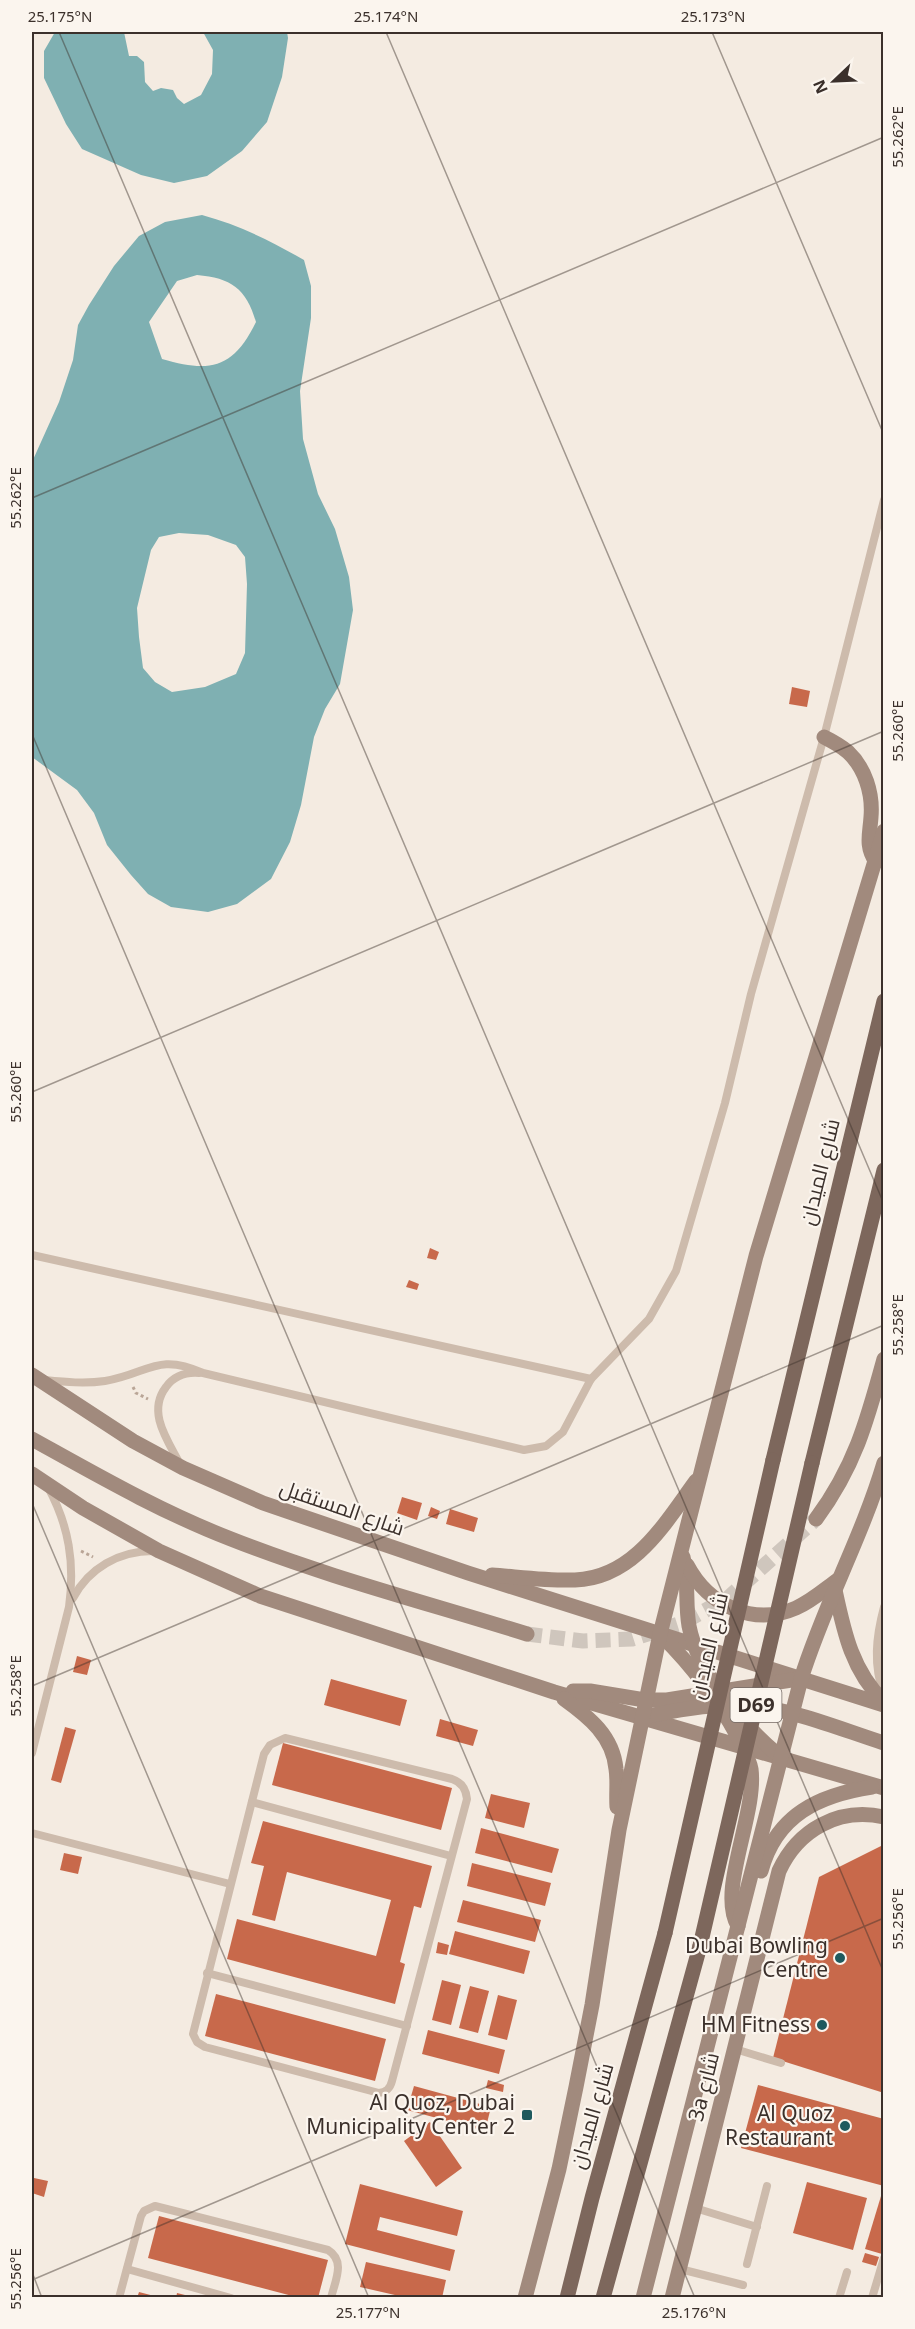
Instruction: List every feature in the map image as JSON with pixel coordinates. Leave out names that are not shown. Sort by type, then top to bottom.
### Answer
[{"type":"main road","points":[[824,736],[848,752],[868,784],[872,802],[868,846],[876,862]]},
{"type":"main road","points":[[525,2298],[559,2169],[576,2087],[592,2005],[619,1830],[660,1634],[756,1256],[884,831]]},
{"type":"main road","name":"شارع الميدان","points":[[567,2298],[665,1933],[773,1461],[884,1001]]},
{"type":"main road","name":"D69","points":[[603,2298],[700,1946],[812,1463],[884,1170]]},
{"type":"main road","points":[[816,1519],[840,1485],[858,1448],[884,1359]]},
{"type":"main road","name":"شارع المستقبل","points":[[35,1377],[133,1441],[183,1468],[304,1519],[884,1704]]},
{"type":"main road","points":[[32,1438],[143,1500],[230,1539],[303,1565],[527,1634]]},
{"type":"main road","points":[[643,2298],[801,1679],[810,1651],[873,1498],[884,1463]]},
{"type":"main road","points":[[468,1573],[577,1580],[601,1575],[624,1565],[651,1542],[702,1473]]},
{"type":"main road","points":[[32,1474],[159,1551],[226,1582],[296,1609],[554,1692],[881,1787]]},
{"type":"main road","points":[[682,1551],[696,1581],[707,1593],[734,1610],[749,1614],[774,1614],[797,1608],[837,1585]]},
{"type":"main road","points":[[682,1551],[687,1582],[687,1613],[694,1645],[751,1766],[752,1789],[731,1896],[733,1917],[738,1926]]},
{"type":"main road","points":[[837,1585],[849,1649],[871,1689],[884,1704]]},
{"type":"main road","points":[[660,1634],[748,1728],[781,1758]]},
{"type":"main road","points":[[642,1718],[801,1679]]},
{"type":"main road","points":[[554,1692],[590,1691],[645,1700],[721,1699],[792,1714],[884,1743]]},
{"type":"main road","points":[[554,1692],[594,1721],[605,1735],[616,1768],[619,1830]]},
{"type":"main road","points":[[738,1926],[752,1903],[767,1853],[788,1822],[819,1800],[837,1794],[881,1787]]},
{"type":"main road","name":"3a شارع","points":[[672,2298],[779,1871],[785,1859],[803,1837],[828,1821],[858,1814],[884,1817]]},
{"type":"main road","points":[[647,2282],[654,2298]]},
{"type":"lane","points":[[35,1377],[88,1382],[128,1375],[163,1363],[177,1363],[203,1373],[524,1450],[535,1450],[556,1440],[563,1432],[591,1379],[649,1318],[676,1271],[725,1103],[751,994],[824,736],[884,500]]},
{"type":"lane","points":[[32,1255],[591,1379]]},
{"type":"lane","points":[[183,1468],[159,1422],[158,1403],[161,1392],[178,1376],[190,1372],[203,1373]]},
{"type":"lane","points":[[32,1753],[69,1607],[72,1577],[70,1547],[65,1525],[46,1484]]},
{"type":"lane","points":[[69,1607],[83,1583],[103,1564],[139,1551],[159,1551]]},
{"type":"lane","points":[[884,1607],[876,1662],[884,1695]]},
{"type":"lane","points":[[285,1738],[452,1779],[463,1786],[467,1799],[391,2086],[383,2092],[378,2093],[205,2047],[197,2042],[192,2030],[252,1802],[266,1749],[274,1741],[285,1738]]},
{"type":"lane","points":[[252,1802],[451,1856]]},
{"type":"lane","points":[[32,1833],[230,1884]]},
{"type":"lane","points":[[207,1973],[407,2026]]},
{"type":"lane","points":[[735,2049],[781,2063]]},
{"type":"lane","points":[[747,2264],[767,2186]]},
{"type":"lane","points":[[119,2298],[141,2216],[149,2208],[161,2207],[328,2250],[336,2257],[338,2267],[331,2298]]},
{"type":"lane","points":[[695,2208],[757,2227]]},
{"type":"lane","points":[[872,2298],[884,2258]]},
{"type":"lane","points":[[127,2269],[231,2298]]},
{"type":"lane","points":[[680,2269],[743,2285]]},
{"type":"lane","points":[[839,2298],[846,2272]]},
{"type":"path","points":[[128,1375],[135,1393],[158,1403]]},
{"type":"path","points":[[70,1547],[88,1553],[103,1564]]},
{"type":"water","points":[[55,32],[124,32],[129,56],[137,56],[144,62],[145,82],[153,91],[161,88],[173,90],[184,104],[201,95],[212,74],[213,50],[203,32],[287,32],[288,38],[282,77],[267,122],[242,151],[207,176],[174,183],[141,175],[82,149],[66,124],[44,78],[44,51]]},
{"type":"water","points":[[202,215],[254,234],[304,260],[311,286],[311,318],[300,391],[303,439],[318,494],[335,529],[349,577],[353,610],[340,684],[325,709],[314,737],[301,805],[290,842],[271,879],[237,904],[208,912],[171,907],[148,894],[107,845],[94,813],[77,790],[32,757],[32,462],[59,402],[73,360],[78,325],[89,305],[114,266],[139,236],[165,222]],"holes":[[[197,275],[219,279],[236,287],[247,301],[256,322],[238,350],[229,358],[207,366],[194,366],[162,359],[149,322],[177,281]],[[179,533],[208,535],[236,545],[245,557],[247,584],[245,653],[236,674],[205,687],[172,692],[155,682],[143,668],[137,608],[151,550],[159,537]]]},
{"type":"building","points":[[792,687],[810,691],[807,707],[789,704]]},
{"type":"building","points":[[430,1248],[439,1252],[436,1260],[427,1258]]},
{"type":"building","points":[[409,1280],[419,1284],[417,1290],[406,1287]]},
{"type":"building","points":[[402,1497],[422,1503],[417,1520],[397,1513]]},
{"type":"building","points":[[431,1507],[440,1511],[437,1519],[428,1516]]},
{"type":"building","points":[[450,1509],[478,1518],[474,1532],[446,1524]]},
{"type":"building","points":[[77,1656],[91,1660],[87,1675],[73,1672]]},
{"type":"building","points":[[331,1679],[407,1700],[400,1726],[324,1705]]},
{"type":"building","points":[[440,1719],[478,1730],[473,1746],[436,1736]]},
{"type":"building","points":[[65,1727],[76,1730],[61,1783],[51,1780]]},
{"type":"building","points":[[283,1743],[452,1788],[441,1830],[272,1785]]},
{"type":"building","points":[[491,1794],[530,1803],[524,1828],[485,1818]]},
{"type":"building","points":[[263,1821],[432,1866],[421,1908],[414,1906],[400,1962],[405,1964],[395,2004],[227,1959],[237,1919],[376,1956],[391,1900],[287,1872],[275,1921],[252,1915],[264,1866],[251,1863]]},
{"type":"building","points":[[481,1828],[559,1849],[552,1873],[475,1853]]},
{"type":"building","points":[[881,1846],[884,1847],[884,2093],[773,2058],[819,1877]]},
{"type":"building","points":[[64,1853],[82,1857],[78,1874],[60,1870]]},
{"type":"building","points":[[472,1863],[551,1883],[545,1906],[467,1886]]},
{"type":"building","points":[[463,1900],[541,1920],[535,1942],[457,1922]]},
{"type":"building","points":[[455,1931],[530,1951],[524,1974],[449,1954]]},
{"type":"building","points":[[438,1942],[449,1945],[447,1955],[436,1953]]},
{"type":"building","points":[[442,1980],[461,1985],[451,2025],[432,2020]]},
{"type":"building","points":[[470,1986],[489,1991],[478,2033],[459,2028]]},
{"type":"building","points":[[216,1994],[386,2039],[375,2081],[205,2036]]},
{"type":"building","points":[[498,1995],[517,2000],[507,2040],[488,2035]]},
{"type":"building","points":[[428,2030],[505,2050],[499,2074],[422,2054]]},
{"type":"building","points":[[488,2080],[504,2085],[503,2092],[486,2088]]},
{"type":"building","points":[[758,2085],[884,2119],[884,2186],[741,2148]]},
{"type":"building","points":[[414,2086],[491,2107],[485,2131],[407,2110]]},
{"type":"building","points":[[430,2122],[462,2168],[436,2187],[404,2141]]},
{"type":"building","points":[[34,2178],[48,2181],[44,2197],[32,2193]]},
{"type":"building","points":[[807,2182],[867,2198],[853,2250],[793,2233]]},
{"type":"building","points":[[360,2184],[463,2211],[457,2236],[380,2217],[377,2230],[455,2250],[450,2271],[345,2244]]},
{"type":"building","points":[[881,2196],[884,2197],[882,2254],[865,2249]]},
{"type":"building","points":[[159,2216],[328,2260],[318,2298],[300,2298],[148,2258]]},
{"type":"building","points":[[865,2253],[879,2257],[876,2266],[862,2262]]},
{"type":"building","points":[[366,2262],[446,2280],[442,2298],[408,2298],[360,2287]]},
{"type":"building","points":[[139,2292],[158,2297],[158,2298],[137,2298]]},
{"type":"building","points":[[177,2293],[193,2297],[193,2298],[176,2298]]},
{"type":"tunnel","points":[[527,1634],[583,1641],[632,1639],[682,1623],[728,1598],[816,1519]]},
{"type":"place","name":"Dubai Bowling Centre","points":[[840,1958]]},
{"type":"place","name":"HM Fitness","points":[[822,2025]]},
{"type":"place","name":"Al Quoz, Dubai Municipality Center 2","points":[[527,2115]]},
{"type":"place","name":"Al Quoz Restaurant","points":[[845,2126]]}]
